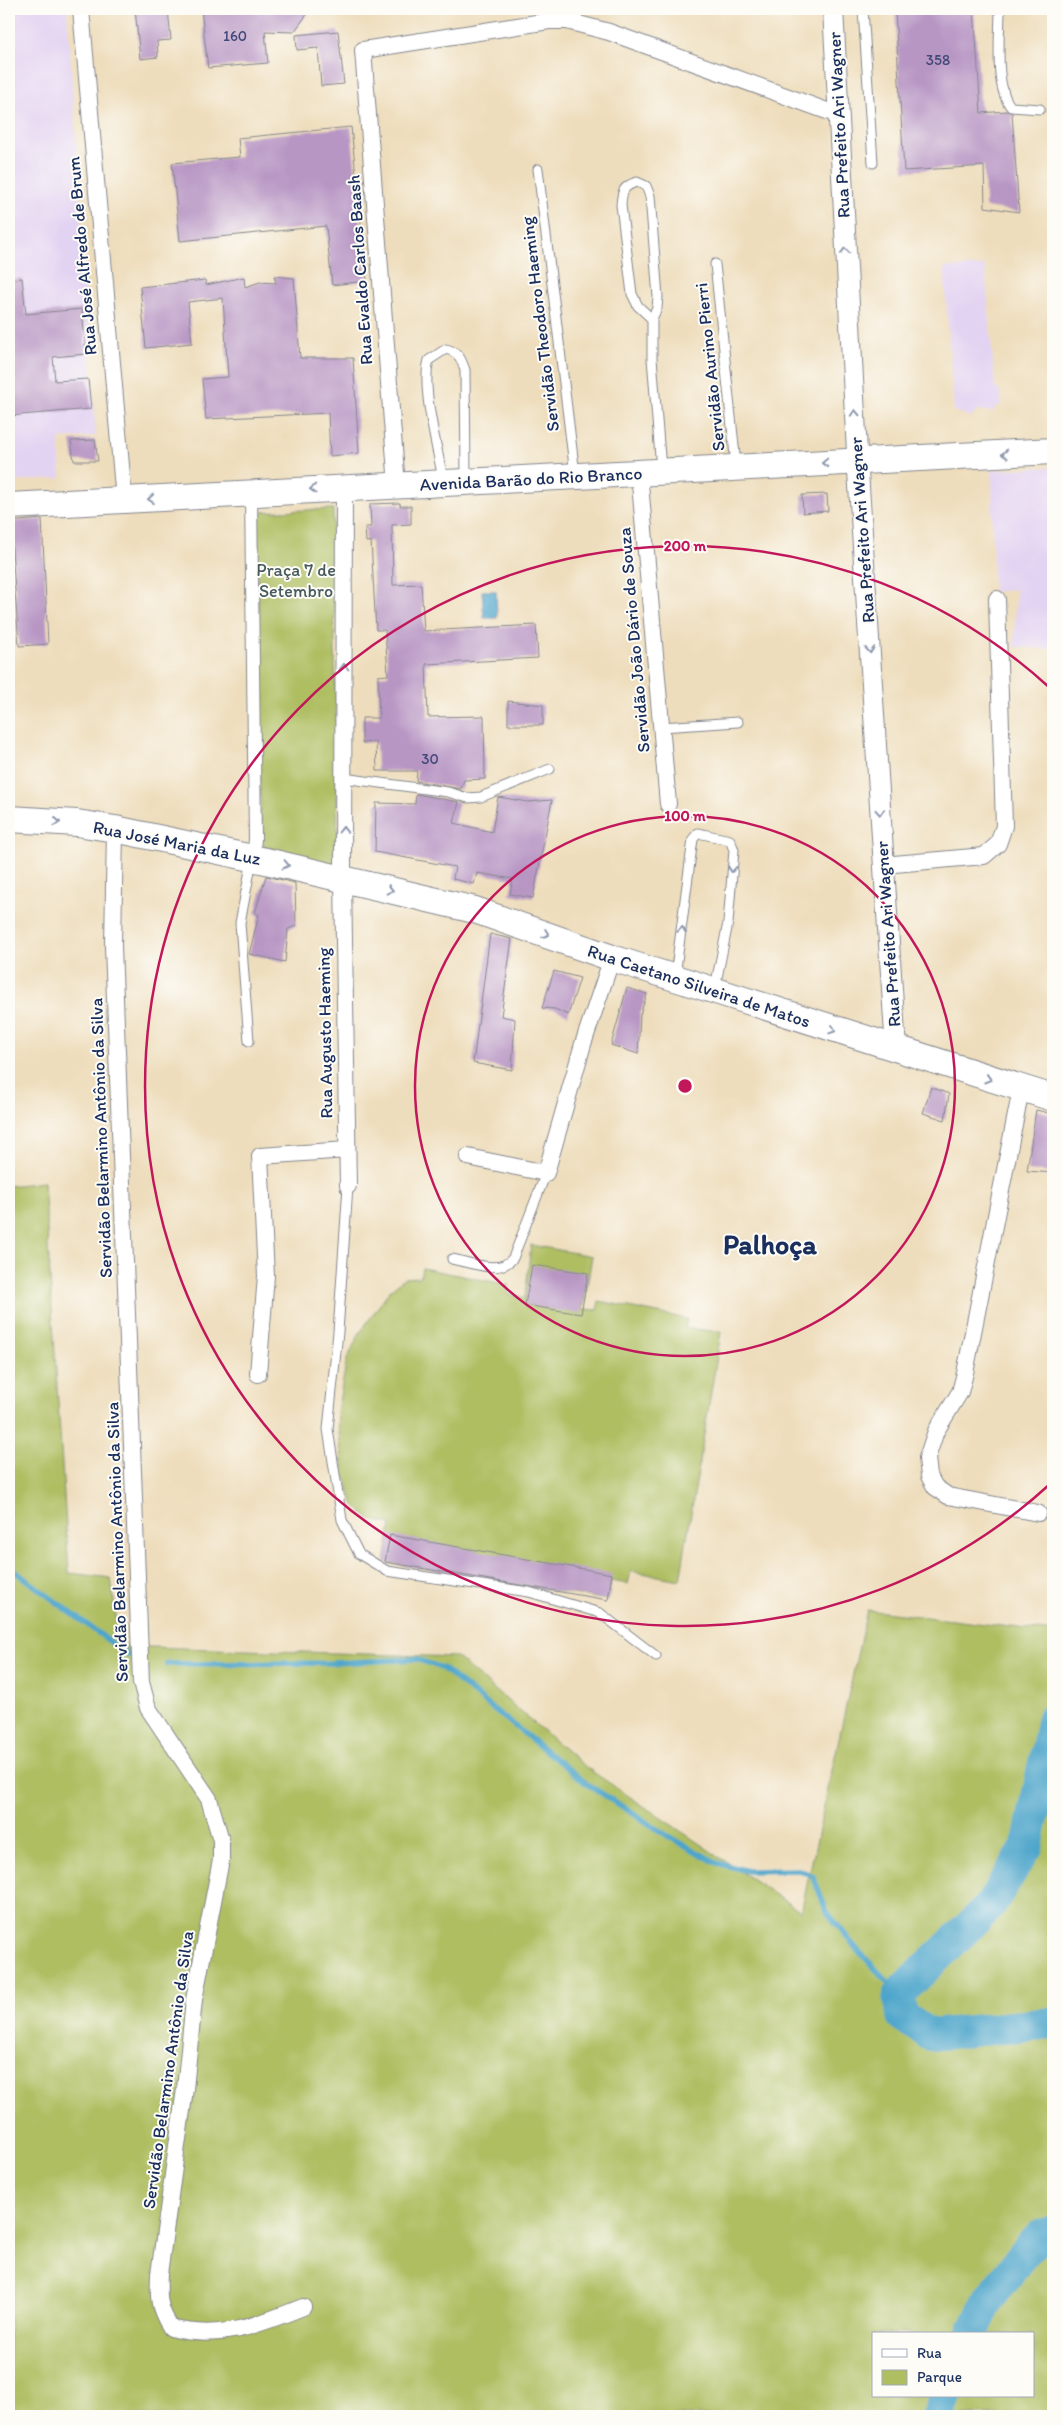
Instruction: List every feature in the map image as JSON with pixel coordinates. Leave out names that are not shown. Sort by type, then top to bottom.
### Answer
[{"type":"main road","name":"Avenida Barão do Rio Branco","points":[[9,506],[1053,451]]},
{"type":"main road","name":"Rua José Maria da Luz","points":[[9,820],[77,823],[115,829],[343,878]]},
{"type":"main road","name":"Rua Caetano Silveira de Matos","points":[[343,878],[475,910],[612,958],[896,1050],[1053,1098]]},
{"type":"street","name":"Rua José Alfredo de Brum","points":[[81,9],[124,500]]},
{"type":"street","name":"Rua Prefeito Ari Wagner","points":[[833,9],[858,461],[896,1050]]},
{"type":"street","name":"Rua Evaldo Carlos Baash","points":[[397,486],[363,50],[549,21],[567,21],[609,32],[838,115]]},
{"type":"street","name":"Servidão João Dário de Souza","points":[[650,472],[661,727],[668,804]]},
{"type":"street","points":[[343,878],[344,488]]},
{"type":"street","points":[[251,493],[255,839],[253,858]]},
{"type":"street","points":[[884,865],[984,856],[998,844],[1004,826],[997,599]]},
{"type":"street","name":"Servidão Belarmino Antônio da Silva","points":[[115,829],[113,946],[141,1682],[148,1708],[209,1799],[221,1840],[221,1860],[194,2000],[185,2089],[159,2274],[158,2297],[161,2313],[171,2328],[191,2334],[234,2332],[303,2307]]},
{"type":"street","name":"Rua Augusto Haeming","points":[[343,878],[348,1186]]},
{"type":"street","points":[[468,1158],[546,1172],[583,1044],[612,958]]},
{"type":"street","points":[[1022,1089],[965,1373],[960,1392],[936,1432],[927,1458],[930,1476],[935,1487],[948,1496],[1038,1513]]},
{"type":"street","points":[[258,1374],[266,1276],[260,1156],[347,1150]]},
{"type":"lane","points":[[863,9],[873,163]]},
{"type":"lane","points":[[1000,9],[1000,57],[1005,100],[1011,107],[1040,109]]},
{"type":"lane","name":"Servidão Theodoro Haeming","points":[[538,169],[575,476]]},
{"type":"lane","points":[[650,472],[652,319],[657,308],[658,297],[650,196],[646,186],[637,182],[627,185],[622,192],[621,205],[632,294],[638,306],[652,319]]},
{"type":"lane","name":"Servidão Aurino Pierri","points":[[715,264],[736,468]]},
{"type":"lane","points":[[446,349],[454,351],[461,358],[465,370],[455,483],[428,394],[427,368],[429,360],[446,349]]},
{"type":"lane","points":[[661,727],[738,722]]},
{"type":"lane","points":[[344,778],[448,792],[468,798],[481,798],[550,769]]},
{"type":"lane","points":[[675,978],[693,839],[698,833],[730,840],[734,850],[728,923],[715,991]]},
{"type":"lane","points":[[249,1041],[240,923],[253,858]]},
{"type":"lane","points":[[452,1259],[498,1268],[507,1266],[513,1258],[546,1172]]},
{"type":"lane","points":[[348,1186],[338,1332],[328,1429],[342,1520],[359,1554],[387,1571],[529,1592],[600,1613],[656,1656]]},
{"type":"shaded area","points":[[9,9],[67,9],[96,436],[59,439],[61,478],[9,482]]},
{"type":"shaded area","points":[[985,266],[995,387],[1000,391],[1002,405],[997,406],[992,412],[979,410],[971,417],[954,411],[944,268]]},
{"type":"shaded area","points":[[1053,467],[1053,649],[1014,647],[1016,589],[993,592],[992,470]]},
{"type":"green space","name":"Praça 7 de Setembro","points":[[333,509],[338,861],[331,867],[266,854],[261,843],[256,512]]},
{"type":"green space","points":[[44,1182],[69,1573],[111,1578],[120,1646],[456,1657],[587,1768],[801,1912],[867,1610],[1053,1632],[1053,2416],[9,2416],[9,1186]]},
{"type":"green space","points":[[531,1245],[592,1256],[583,1309],[597,1310],[599,1301],[687,1319],[685,1328],[721,1332],[680,1580],[631,1571],[628,1584],[611,1581],[608,1600],[385,1562],[391,1524],[371,1520],[354,1505],[343,1472],[337,1412],[347,1359],[359,1334],[390,1290],[404,1278],[420,1277],[422,1268],[509,1285],[508,1294],[525,1298]]},
{"type":"water","points":[[482,591],[496,591],[497,618],[484,618]]},
{"type":"building","points":[[135,9],[168,9],[171,40],[157,41],[158,57],[140,59]]},
{"type":"building","points":[[201,9],[311,9],[294,32],[265,31],[268,63],[208,68]]},
{"type":"building","points":[[895,9],[974,9],[981,113],[1007,111],[1012,113],[1019,212],[985,207],[984,166],[904,171]]},
{"type":"building","points":[[338,31],[344,84],[321,86],[318,48],[297,50],[296,35]]},
{"type":"building","points":[[351,127],[367,281],[332,285],[326,226],[180,241],[172,163],[240,157],[238,138]]},
{"type":"building","points":[[274,276],[294,278],[300,358],[353,358],[359,453],[330,456],[328,413],[206,419],[202,379],[228,377],[223,298],[188,302],[192,343],[146,348],[140,287],[205,280],[206,285],[244,277],[245,287],[260,282],[276,283]]},
{"type":"building","points":[[22,278],[26,314],[82,309],[86,354],[53,357],[55,381],[88,379],[91,409],[9,416],[9,280]]},
{"type":"building","points":[[95,440],[98,461],[74,461],[71,441]]},
{"type":"building","points":[[827,494],[828,511],[803,513],[802,495]]},
{"type":"building","points":[[400,503],[400,506],[411,506],[411,524],[392,525],[393,585],[421,584],[424,631],[536,625],[538,658],[426,664],[428,717],[484,716],[485,779],[464,780],[461,789],[416,781],[417,771],[377,771],[376,742],[362,743],[362,718],[379,718],[378,676],[388,675],[385,630],[376,630],[371,541],[366,542],[365,527],[371,527],[370,504]]},
{"type":"building","points":[[42,519],[48,644],[19,646],[10,522]]},
{"type":"building","points":[[508,701],[543,705],[543,725],[508,725]]},
{"type":"building","points":[[416,794],[459,802],[454,823],[492,832],[498,797],[528,802],[552,800],[533,898],[510,894],[513,879],[477,873],[474,884],[453,879],[455,867],[375,852],[376,803],[415,804]]},
{"type":"building","points":[[266,876],[295,883],[296,926],[288,929],[285,962],[249,954],[259,915],[255,913]]},
{"type":"building","points":[[490,934],[512,939],[501,1016],[515,1019],[512,1070],[473,1063]]},
{"type":"building","points":[[554,971],[580,978],[568,1015],[555,1009],[542,1008]]},
{"type":"building","points":[[627,988],[647,994],[640,1015],[638,1054],[611,1045]]},
{"type":"building","points":[[931,1087],[949,1094],[945,1120],[923,1113]]},
{"type":"building","points":[[1036,1110],[1053,1114],[1053,1173],[1027,1171]]},
{"type":"building","points":[[532,1265],[588,1273],[581,1314],[525,1305]]},
{"type":"building","points":[[390,1535],[612,1574],[608,1600],[385,1562]]},
{"type":"waterway","points":[[9,1567],[128,1655]]},
{"type":"waterway","points":[[167,1664],[333,1663],[416,1659],[442,1668],[587,1784],[668,1836],[717,1863],[748,1871],[799,1870],[813,1876],[827,1912],[855,1947],[899,1994]]},
{"type":"waterway","points":[[1053,1718],[1027,1847],[989,1907],[899,1994],[902,2016],[930,2035],[1053,2023]]},
{"type":"waterway","points":[[973,2332],[988,2301],[1023,2254],[1040,2235],[1053,2232]]},
{"type":"waterway","points":[[938,2416],[944,2398]]},
{"type":"district","name":"Palhoça","points":[[770,1244]]}]
